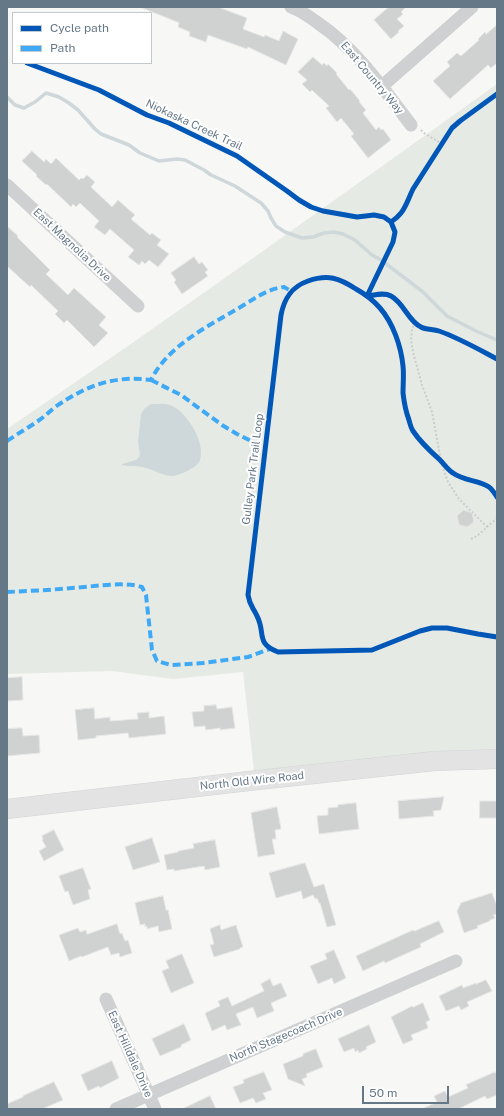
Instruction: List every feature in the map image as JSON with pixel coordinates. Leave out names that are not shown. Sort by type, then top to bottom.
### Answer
[{"type":"street","name":"East Country Way","points":[[291,7],[309,16],[337,37],[351,50],[411,125]]},
{"type":"street","points":[[381,87],[472,7]]},
{"type":"street","name":"East Magnolia Drive","points":[[7,185],[138,306]]},
{"type":"street","name":"North Old Wire Road","points":[[7,809],[435,761],[497,759]]},
{"type":"street","name":"North Stagecoach Drive","points":[[116,1109],[456,962]]},
{"type":"street","name":"East Hilldale Drive","points":[[106,999],[155,1109]]},
{"type":"path","points":[[411,125],[416,123],[424,133],[442,144]]},
{"type":"path","points":[[438,150],[446,138]]},
{"type":"path","points":[[410,317],[421,327]]},
{"type":"path","points":[[415,322],[411,340],[413,352],[422,385],[432,412],[441,461],[448,482],[459,499],[487,527]]},
{"type":"path","points":[[436,456],[448,469]]},
{"type":"path","points":[[471,539],[477,536],[497,518]]},
{"type":"shaded area","points":[[497,84],[497,759],[255,780],[243,672],[173,679],[111,671],[7,674],[7,429],[192,301]]},
{"type":"shaded area","points":[[151,404],[170,405],[176,408],[188,420],[200,445],[200,460],[195,467],[176,476],[172,476],[142,467],[122,465],[136,460],[139,457],[138,442],[141,414],[145,408]]},
{"type":"building","points":[[140,7],[218,7],[247,18],[243,29],[264,37],[265,35],[279,41],[283,31],[298,39],[286,65],[248,47],[247,49],[208,35],[206,42],[189,36],[190,32],[178,27],[179,23]]},
{"type":"building","points":[[389,7],[406,7],[401,12],[403,14],[397,19],[404,26],[391,39],[374,20]]},
{"type":"building","points":[[497,25],[497,63],[491,68],[488,65],[450,99],[433,81],[450,66],[447,62],[457,53],[461,56],[479,40],[478,39],[485,32],[486,34]]},
{"type":"building","points":[[313,57],[322,65],[324,63],[327,66],[328,64],[337,73],[336,74],[349,90],[350,89],[360,101],[359,102],[366,110],[363,113],[376,130],[379,127],[381,130],[383,129],[391,140],[368,158],[351,136],[354,134],[341,118],[337,122],[326,108],[329,106],[312,90],[310,92],[302,84],[307,80],[298,72]]},
{"type":"building","points":[[32,151],[44,162],[46,159],[51,164],[56,158],[79,180],[81,178],[83,179],[87,175],[95,182],[91,187],[112,207],[118,200],[135,215],[131,219],[150,235],[152,233],[161,240],[157,245],[169,254],[158,267],[149,260],[145,264],[142,261],[139,265],[128,257],[134,250],[110,229],[105,235],[94,227],[99,221],[80,203],[76,207],[73,204],[71,207],[47,184],[46,185],[36,176],[37,175],[22,161]]},
{"type":"building","points":[[7,226],[50,270],[46,274],[68,295],[74,288],[106,317],[99,325],[108,333],[94,347],[67,320],[64,323],[55,314],[58,311],[31,285],[30,287],[7,266]]},
{"type":"building","points":[[194,257],[199,264],[202,262],[208,270],[205,272],[208,276],[182,294],[174,282],[176,280],[171,273]]},
{"type":"building","points":[[464,510],[472,513],[474,522],[467,527],[459,525],[457,516]]},
{"type":"building","points":[[22,677],[23,700],[7,701],[7,678]]},
{"type":"building","points":[[216,705],[217,709],[232,707],[235,728],[206,730],[205,726],[194,727],[192,712],[204,711],[204,706]]},
{"type":"building","points":[[94,708],[95,719],[110,717],[110,721],[138,719],[137,713],[149,712],[149,718],[164,716],[166,734],[129,738],[128,733],[96,736],[96,738],[78,740],[75,710]]},
{"type":"building","points":[[22,728],[23,736],[39,735],[40,753],[7,756],[7,729]]},
{"type":"building","points":[[444,797],[441,810],[433,811],[434,816],[399,819],[398,801]]},
{"type":"building","points":[[480,801],[497,801],[497,818],[480,818]]},
{"type":"building","points":[[356,803],[359,829],[319,834],[317,816],[328,815],[328,808]]},
{"type":"building","points":[[277,807],[281,829],[275,830],[276,839],[272,839],[275,854],[258,857],[251,813]]},
{"type":"building","points":[[54,830],[64,850],[44,861],[39,851],[46,847],[42,840],[42,836]]},
{"type":"building","points":[[152,838],[160,862],[133,870],[125,847]]},
{"type":"building","points":[[215,840],[220,867],[205,870],[204,866],[174,871],[174,869],[167,870],[164,855],[194,848],[193,844]]},
{"type":"building","points":[[305,863],[314,887],[324,884],[336,925],[327,927],[320,903],[313,895],[303,899],[301,891],[276,898],[269,873]]},
{"type":"building","points":[[83,868],[91,889],[88,890],[90,899],[73,905],[68,891],[65,892],[59,876]]},
{"type":"building","points":[[492,893],[497,906],[497,914],[493,915],[495,918],[477,926],[478,928],[464,933],[457,911],[461,903]]},
{"type":"building","points":[[163,896],[172,929],[159,932],[158,926],[147,929],[145,924],[140,925],[135,903]]},
{"type":"building","points":[[439,921],[444,932],[420,944],[421,947],[385,963],[384,961],[363,971],[356,956],[413,930],[414,931]]},
{"type":"building","points":[[117,924],[120,934],[122,933],[125,941],[128,940],[132,953],[120,957],[119,953],[111,955],[108,947],[69,961],[59,935],[78,928],[80,932],[86,930],[87,934]]},
{"type":"building","points":[[220,925],[221,930],[236,925],[243,947],[214,957],[210,945],[214,944],[210,929]]},
{"type":"building","points":[[334,950],[346,978],[334,984],[332,978],[318,984],[310,966],[327,959],[325,954]]},
{"type":"building","points":[[182,954],[194,983],[171,993],[162,971],[169,968],[166,961]]},
{"type":"building","points":[[270,979],[273,986],[281,983],[287,996],[271,1003],[274,1011],[257,1018],[253,1007],[236,1014],[241,1025],[227,1030],[225,1025],[212,1031],[205,1013],[220,1006],[218,1001],[228,997],[232,1006],[264,991],[261,984]]},
{"type":"building","points":[[486,980],[492,991],[467,1002],[469,1006],[461,1010],[459,1006],[446,1011],[439,996],[462,985],[463,988]]},
{"type":"building","points":[[423,1003],[430,1020],[426,1022],[428,1028],[411,1035],[413,1040],[403,1044],[391,1017],[412,1006],[413,1007]]},
{"type":"building","points":[[184,1024],[191,1040],[181,1045],[181,1047],[160,1056],[152,1039]]},
{"type":"building","points":[[369,1025],[376,1042],[366,1047],[367,1049],[359,1053],[358,1050],[355,1052],[354,1048],[344,1052],[338,1039]]},
{"type":"building","points":[[316,1049],[323,1067],[306,1074],[307,1077],[302,1079],[305,1086],[288,1079],[283,1064]]},
{"type":"building","points":[[112,1061],[119,1078],[100,1088],[99,1086],[88,1091],[81,1075]]},
{"type":"building","points":[[264,1072],[272,1090],[263,1093],[266,1099],[256,1103],[253,1098],[240,1103],[233,1087],[244,1083],[243,1080]]},
{"type":"building","points":[[497,1072],[497,1095],[487,1099],[485,1096],[458,1109],[422,1109],[437,1102],[434,1096],[445,1091],[448,1097],[468,1088],[466,1085]]},
{"type":"building","points":[[54,1082],[63,1100],[42,1109],[7,1109],[7,1104]]},
{"type":"building","points":[[210,1096],[216,1109],[182,1109]]},
{"type":"waterway","points":[[7,97],[15,105],[24,108],[35,102],[46,93],[59,97],[78,110],[101,134],[129,145],[140,153],[159,161],[177,159],[185,160],[211,175],[235,186],[261,203],[268,211],[276,226],[285,232],[302,238],[334,232],[343,234],[355,240],[372,255],[381,260],[423,292],[447,316],[497,340]]},
{"type":"marked path","points":[[7,441],[55,407],[89,388],[124,379],[151,380],[167,357],[200,331],[265,292],[284,287],[291,291]]},
{"type":"marked path","points":[[151,380],[181,395],[222,425],[265,448]]},
{"type":"marked path","points":[[7,592],[117,584],[142,587],[146,595],[152,650],[157,661],[171,665],[203,663],[248,657],[270,649]]},
{"type":"cycle path","name":"Niokaska Creek Trail","points":[[30,64],[99,90],[147,115],[169,123],[237,156],[311,207],[323,211],[357,217],[374,215],[384,217],[391,222],[395,232],[393,242],[367,296]]},
{"type":"cycle path","points":[[391,222],[403,211],[413,189],[452,128],[497,94]]},
{"type":"cycle path","name":"Gulley Park Trail Loop","points":[[497,497],[489,487],[481,483],[462,478],[451,472],[422,443],[413,431],[404,400],[403,366],[398,343],[385,314],[369,297],[344,282],[333,278],[322,278],[308,281],[297,287],[289,294],[281,315],[248,595],[251,605],[260,622],[262,637],[266,645],[278,652],[372,650],[420,631],[432,628],[447,628],[497,637]]},
{"type":"cycle path","points":[[367,296],[382,294],[391,296],[399,303],[413,321],[421,327],[425,329],[437,330],[497,359]]}]
